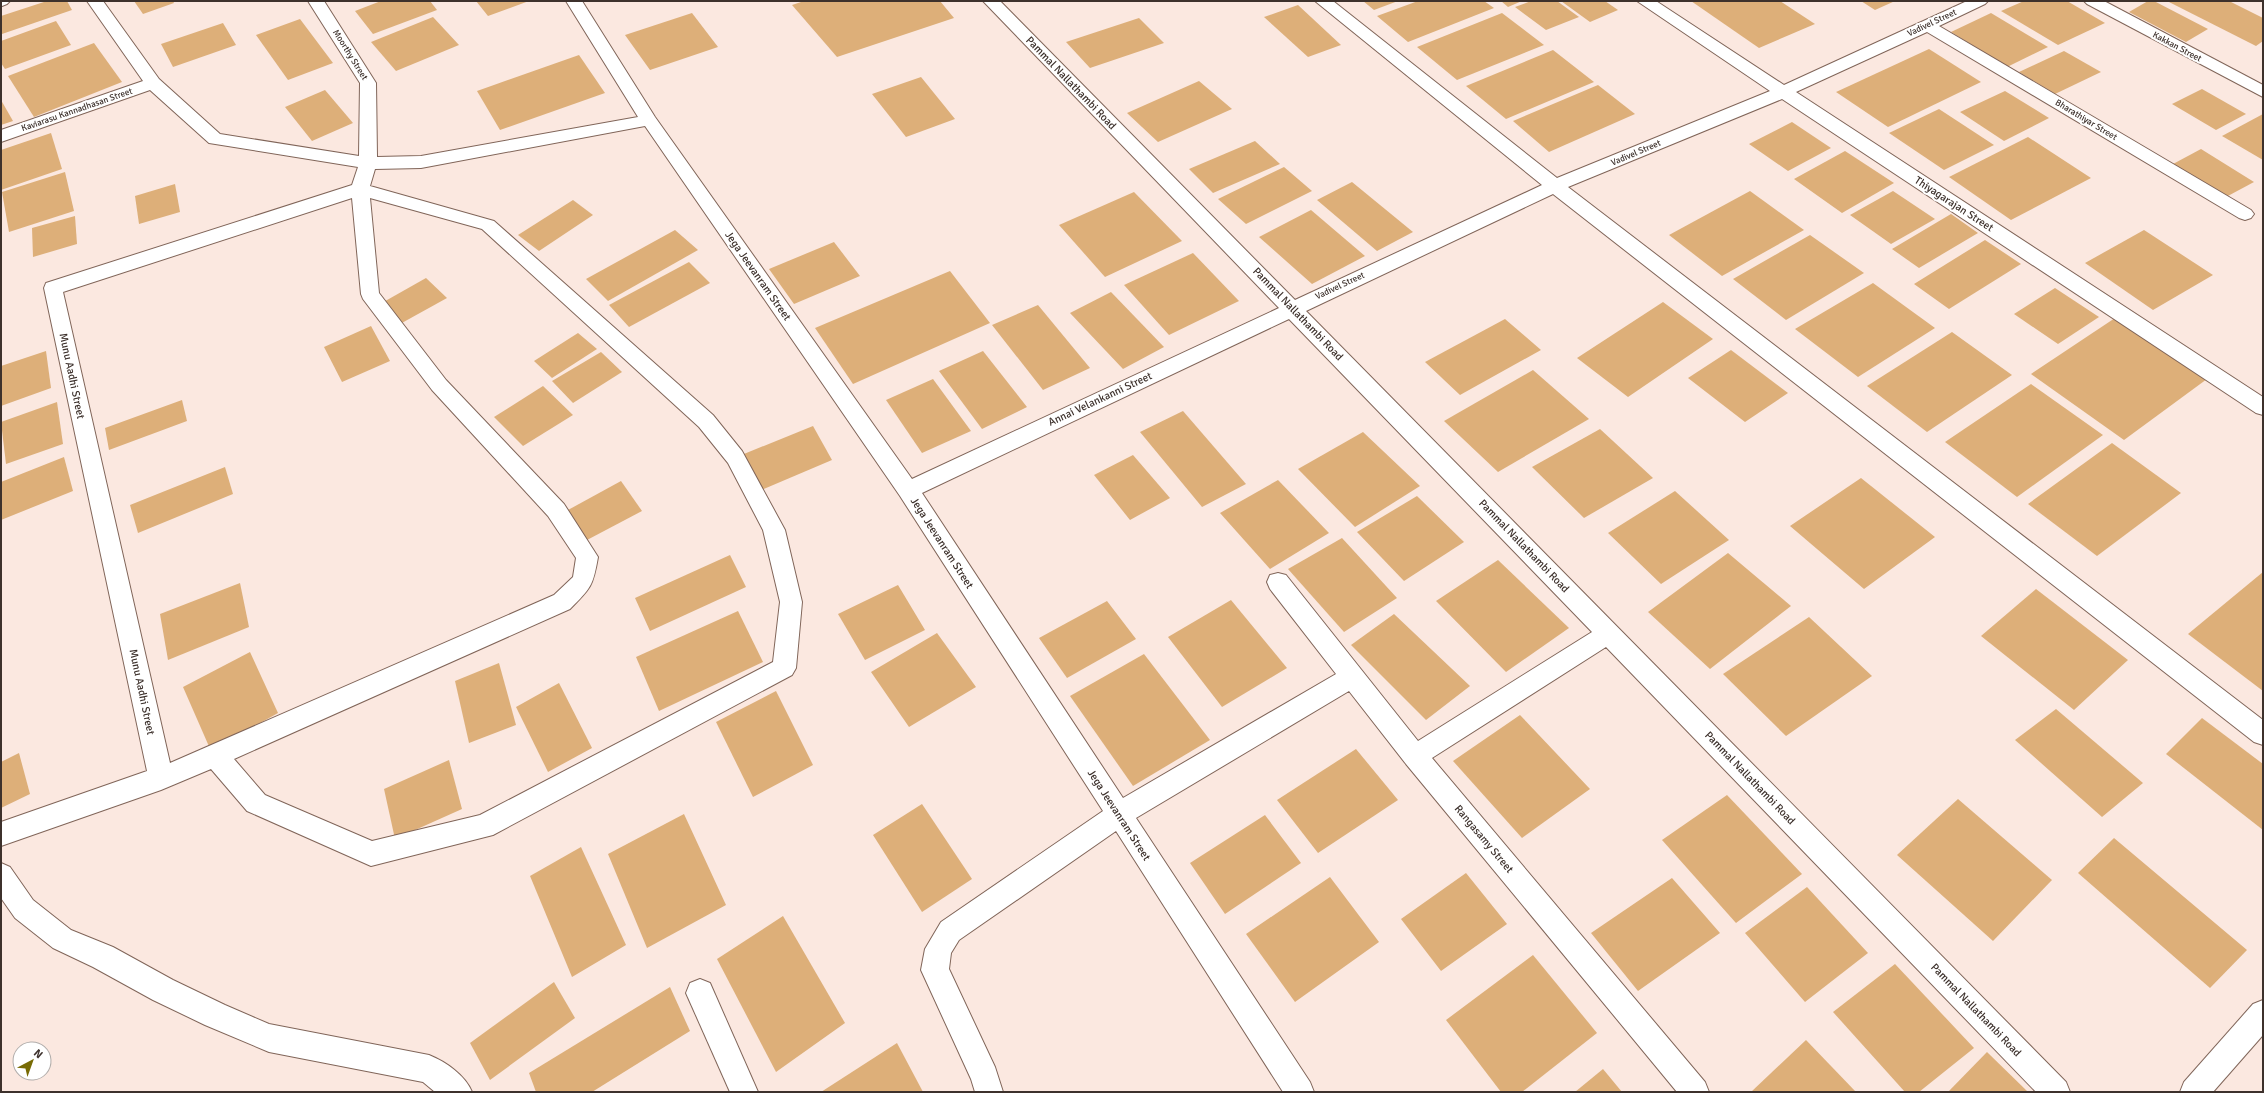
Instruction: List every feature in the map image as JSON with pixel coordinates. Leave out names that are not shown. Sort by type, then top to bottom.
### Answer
[{"type":"street","points":[[95,1],[153,83],[215,139],[368,163],[421,162],[649,120]]},
{"type":"street","name":"Moorthy Street","points":[[316,1],[368,83],[368,163],[360,189]]},
{"type":"street","name":"Jega Jeevanram Street","points":[[574,1],[649,120],[908,490],[1300,1092]]},
{"type":"street","name":"Pammal Nallathambi Road","points":[[991,1],[1293,308],[2056,1092]]},
{"type":"street","points":[[1323,1],[1556,186],[2263,734]]},
{"type":"street","name":"Thiyagarajan Street","points":[[1645,1],[2263,407]]},
{"type":"street","name":"Vadivel Street","points":[[1293,308],[1556,186],[1783,92],[1980,1]]},
{"type":"street","name":"Kakkan Street","points":[[2099,2],[2263,92]]},
{"type":"street","name":"Bharathiyar Street","points":[[1927,25],[2245,214]]},
{"type":"street","name":"Kaviarasu Kannadhasan Street","points":[[1,136],[153,83]]},
{"type":"street","points":[[1,834],[161,778],[216,756],[562,602],[583,581],[587,557],[556,510],[439,385],[370,294],[360,189],[488,225],[706,421],[735,457],[774,530],[791,602],[784,668],[484,826],[371,854],[256,803],[216,756]]},
{"type":"street","name":"Munu Aadhi Street","points":[[161,778],[53,288],[360,189]]},
{"type":"street","name":"Annai Velankanni Street","points":[[908,490],[1293,308]]},
{"type":"street","name":"Rangasamy Street","points":[[1278,582],[1352,678],[1415,756],[1695,1092]]},
{"type":"street","points":[[1415,756],[1609,633]]},
{"type":"street","points":[[989,1092],[985,1077],[934,970],[938,949],[950,931],[1119,814],[1352,678]]},
{"type":"street","points":[[1,876],[24,909],[62,939],[103,957],[163,990],[208,1012],[269,1038],[429,1069],[458,1092]]},
{"type":"street","points":[[700,993],[744,1092]]},
{"type":"street","points":[[2194,1092],[2263,1014]]},
{"type":"building","points":[[47,1],[67,1],[72,10],[2,34],[1,16]]},
{"type":"building","points":[[134,1],[173,1],[174,3],[143,14]]},
{"type":"building","points":[[381,1],[430,1],[437,10],[373,34],[355,11]]},
{"type":"building","points":[[476,1],[529,1],[488,16]]},
{"type":"building","points":[[804,1],[940,1],[954,18],[837,57],[792,5]]},
{"type":"building","points":[[1363,1],[1398,1],[1374,10]]},
{"type":"building","points":[[1418,1],[1484,1],[1494,8],[1408,42],[1377,16]]},
{"type":"building","points":[[1501,1],[1522,1],[1508,7]]},
{"type":"building","points":[[1531,1],[1557,1],[1579,17],[1546,30],[1515,7]]},
{"type":"building","points":[[1561,1],[1605,1],[1618,10],[1590,22]]},
{"type":"building","points":[[1691,1],[1780,1],[1815,24],[1759,48]]},
{"type":"building","points":[[1861,1],[1895,1],[1875,10]]},
{"type":"building","points":[[2024,1],[2067,1],[2105,23],[2058,45],[2001,11]]},
{"type":"building","points":[[2148,1],[2154,1],[2208,29],[2186,42],[2129,12]]},
{"type":"building","points":[[2167,1],[2229,1],[2263,18],[2263,41],[2256,46]]},
{"type":"building","points":[[1298,5],[1341,45],[1308,57],[1264,17]]},
{"type":"building","points":[[692,13],[718,47],[650,70],[625,35]]},
{"type":"building","points":[[1502,13],[1544,45],[1457,80],[1417,47]]},
{"type":"building","points":[[1991,13],[2048,47],[2007,67],[1951,32]]},
{"type":"building","points":[[433,17],[459,45],[396,71],[371,42]]},
{"type":"building","points":[[1139,18],[1164,43],[1090,68],[1066,42]]},
{"type":"building","points":[[300,19],[333,63],[288,80],[256,35]]},
{"type":"building","points":[[56,21],[71,45],[5,69],[1,63],[1,41]]},
{"type":"building","points":[[223,23],[236,45],[173,67],[161,44]]},
{"type":"building","points":[[94,43],[122,82],[34,117],[8,76]]},
{"type":"building","points":[[1929,49],[1981,82],[1888,127],[1836,92]]},
{"type":"building","points":[[1553,50],[1594,82],[1506,119],[1466,86]]},
{"type":"building","points":[[2064,51],[2101,72],[2055,94],[2019,72]]},
{"type":"building","points":[[579,55],[605,93],[500,130],[477,91]]},
{"type":"building","points":[[921,77],[955,119],[906,137],[872,94]]},
{"type":"building","points":[[1199,81],[1232,109],[1158,142],[1127,113]]},
{"type":"building","points":[[1598,85],[1635,114],[1549,152],[1513,121]]},
{"type":"building","points":[[2202,89],[2246,114],[2216,130],[2172,104]]},
{"type":"building","points":[[325,90],[353,123],[312,141],[285,107]]},
{"type":"building","points":[[2005,91],[2049,118],[2004,141],[1960,112]]},
{"type":"building","points":[[1,100],[13,121],[1,125]]},
{"type":"building","points":[[1939,109],[1994,145],[1944,170],[1889,133]]},
{"type":"building","points":[[2263,114],[2263,160],[2222,136]]},
{"type":"building","points":[[1792,122],[1831,148],[1788,171],[1749,144]]},
{"type":"building","points":[[51,133],[62,169],[1,190],[1,150]]},
{"type":"building","points":[[2028,137],[2091,178],[2011,220],[1949,177]]},
{"type":"building","points":[[1255,141],[1280,164],[1213,193],[1189,169]]},
{"type":"building","points":[[2201,149],[2254,182],[2226,197],[2173,164]]},
{"type":"building","points":[[1845,151],[1894,183],[1842,213],[1794,179]]},
{"type":"building","points":[[1284,167],[1312,191],[1246,224],[1218,199]]},
{"type":"building","points":[[65,172],[74,211],[9,232],[2,192]]},
{"type":"building","points":[[1352,182],[1413,232],[1377,251],[1317,200]]},
{"type":"building","points":[[175,184],[180,212],[139,224],[135,196]]},
{"type":"building","points":[[1750,191],[1804,230],[1722,276],[1669,235]]},
{"type":"building","points":[[1893,191],[1935,219],[1891,244],[1850,215]]},
{"type":"building","points":[[1134,192],[1182,241],[1105,277],[1059,225]]},
{"type":"building","points":[[573,200],[593,215],[539,251],[518,235]]},
{"type":"building","points":[[1311,210],[1365,256],[1312,284],[1259,237]]},
{"type":"building","points":[[1951,214],[1978,233],[1919,268],[1892,249]]},
{"type":"building","points":[[75,216],[77,244],[33,257],[32,228]]},
{"type":"building","points":[[675,230],[698,250],[608,301],[586,279]]},
{"type":"building","points":[[2144,230],[2213,275],[2153,310],[2085,263]]},
{"type":"building","points":[[1810,235],[1864,273],[1786,320],[1733,279]]},
{"type":"building","points":[[1985,240],[2021,264],[1949,309],[1914,284]]},
{"type":"building","points":[[834,242],[860,276],[794,304],[769,269]]},
{"type":"building","points":[[1193,253],[1239,301],[1169,335],[1124,285]]},
{"type":"building","points":[[689,262],[710,283],[629,327],[609,305]]},
{"type":"building","points":[[950,271],[990,323],[853,384],[815,328]]},
{"type":"building","points":[[426,278],[447,298],[400,324],[380,304]]},
{"type":"building","points":[[1873,283],[1935,328],[1858,377],[1795,329]]},
{"type":"building","points":[[2055,288],[2099,317],[2058,344],[2014,314]]},
{"type":"building","points":[[1111,292],[1164,347],[1123,369],[1070,313]]},
{"type":"building","points":[[1663,302],[1713,339],[1628,397],[1577,358]]},
{"type":"building","points":[[1038,305],[1090,368],[1043,390],[992,325]]},
{"type":"building","points":[[2115,318],[2207,379],[2124,440],[2031,374]]},
{"type":"building","points":[[1505,319],[1541,350],[1460,395],[1425,362]]},
{"type":"building","points":[[371,326],[390,361],[342,382],[324,347]]},
{"type":"building","points":[[1952,332],[2012,375],[1927,432],[1867,386]]},
{"type":"building","points":[[578,333],[597,349],[552,378],[534,361]]},
{"type":"building","points":[[1731,350],[1788,393],[1745,422],[1688,378]]},
{"type":"building","points":[[46,351],[51,388],[1,406],[1,366]]},
{"type":"building","points":[[983,351],[1027,407],[982,429],[939,371]]},
{"type":"building","points":[[601,352],[622,372],[573,403],[552,381]]},
{"type":"building","points":[[1533,370],[1589,419],[1498,472],[1444,421]]},
{"type":"building","points":[[933,379],[971,431],[922,453],[886,400]]},
{"type":"building","points":[[2031,384],[2103,435],[2017,497],[1945,442]]},
{"type":"building","points":[[543,386],[573,415],[523,446],[494,417]]},
{"type":"building","points":[[182,400],[187,421],[109,450],[105,428]]},
{"type":"building","points":[[57,402],[63,444],[6,464],[1,422]]},
{"type":"building","points":[[1183,411],[1246,484],[1202,507],[1140,432]]},
{"type":"building","points":[[813,426],[832,460],[757,492],[739,456]]},
{"type":"building","points":[[1600,429],[1653,478],[1584,518],[1532,467]]},
{"type":"building","points":[[1363,432],[1420,486],[1355,527],[1298,469]]},
{"type":"building","points":[[2112,443],[2181,493],[2097,556],[2028,504]]},
{"type":"building","points":[[1133,455],[1170,498],[1130,520],[1094,475]]},
{"type":"building","points":[[64,457],[73,491],[1,520],[1,482]]},
{"type":"building","points":[[225,467],[233,494],[138,533],[130,505]]},
{"type":"building","points":[[1861,478],[1935,537],[1864,589],[1790,526]]},
{"type":"building","points":[[1278,480],[1329,533],[1270,569],[1220,513]]},
{"type":"building","points":[[621,481],[642,511],[587,540],[568,510]]},
{"type":"building","points":[[1675,491],[1729,540],[1661,584],[1608,533]]},
{"type":"building","points":[[1417,496],[1464,542],[1404,581],[1357,532]]},
{"type":"building","points":[[1342,538],[1397,598],[1344,632],[1288,569]]},
{"type":"building","points":[[1728,553],[1791,606],[1710,669],[1648,612]]},
{"type":"building","points":[[730,555],[746,587],[650,631],[635,598]]},
{"type":"building","points":[[1498,560],[1569,628],[1506,672],[1436,601]]},
{"type":"building","points":[[2263,572],[2263,691],[2188,634]]},
{"type":"building","points":[[240,583],[249,627],[168,660],[160,614]]},
{"type":"building","points":[[898,585],[925,630],[865,660],[838,614]]},
{"type":"building","points":[[2036,589],[2128,660],[2074,710],[1981,636]]},
{"type":"building","points":[[1231,600],[1287,668],[1222,707],[1168,637]]},
{"type":"building","points":[[1107,601],[1136,639],[1067,678],[1039,638]]},
{"type":"building","points":[[738,611],[763,662],[659,711],[636,657]]},
{"type":"building","points":[[1394,614],[1470,686],[1426,720],[1351,645]]},
{"type":"building","points":[[1809,617],[1872,676],[1786,736],[1723,674]]},
{"type":"building","points":[[937,633],[976,687],[909,727],[871,672]]},
{"type":"building","points":[[250,652],[278,713],[211,751],[183,687]]},
{"type":"building","points":[[1144,654],[1210,740],[1133,786],[1070,696]]},
{"type":"building","points":[[499,663],[516,725],[469,743],[455,681]]},
{"type":"building","points":[[559,683],[592,748],[548,772],[516,707]]},
{"type":"building","points":[[776,691],[813,765],[753,797],[716,722]]},
{"type":"building","points":[[2056,709],[2143,783],[2102,817],[2015,740]]},
{"type":"building","points":[[1520,715],[1590,789],[1522,838],[1453,761]]},
{"type":"building","points":[[2202,718],[2263,764],[2263,830],[2166,754]]},
{"type":"building","points":[[1356,749],[1398,800],[1318,853],[1277,800]]},
{"type":"building","points":[[19,753],[30,794],[1,808],[1,762]]},
{"type":"building","points":[[449,760],[462,809],[395,839],[384,789]]},
{"type":"building","points":[[1727,795],[1802,874],[1736,923],[1662,840]]},
{"type":"building","points":[[1958,799],[2052,880],[1993,941],[1897,855]]},
{"type":"building","points":[[922,804],[972,879],[922,912],[873,835]]},
{"type":"building","points":[[684,814],[726,905],[647,948],[608,854]]},
{"type":"building","points":[[1265,815],[1301,863],[1225,914],[1190,863]]},
{"type":"building","points":[[2114,838],[2247,950],[2210,988],[2078,873]]},
{"type":"building","points":[[581,847],[626,945],[572,977],[530,876]]},
{"type":"building","points":[[1466,873],[1507,924],[1441,971],[1401,919]]},
{"type":"building","points":[[1330,877],[1379,942],[1295,1002],[1246,934]]},
{"type":"building","points":[[1672,878],[1720,933],[1638,991],[1591,933]]},
{"type":"building","points":[[1807,887],[1868,953],[1805,1002],[1745,933]]},
{"type":"building","points":[[783,916],[845,1023],[776,1072],[717,959]]},
{"type":"building","points":[[1533,955],[1597,1033],[1522,1092],[1501,1092],[1446,1020]]},
{"type":"building","points":[[1895,964],[1974,1048],[1919,1092],[1905,1092],[1833,1012]]},
{"type":"building","points":[[554,982],[575,1018],[490,1080],[470,1043]]},
{"type":"building","points":[[670,987],[690,1031],[592,1092],[536,1092],[529,1073]]},
{"type":"building","points":[[1806,1040],[1856,1092],[1751,1092]]},
{"type":"building","points":[[897,1043],[923,1092],[821,1092]]},
{"type":"building","points":[[1987,1052],[2028,1092],[1948,1092]]},
{"type":"building","points":[[1603,1069],[1622,1092],[1575,1092]]}]
